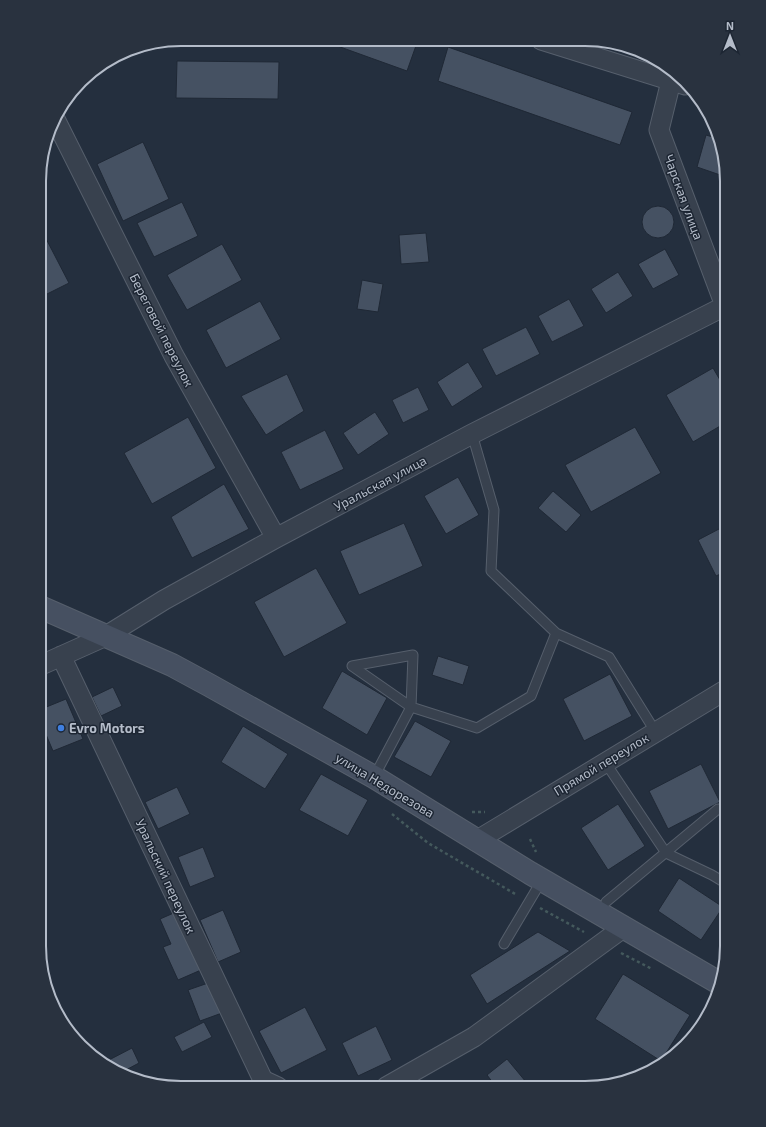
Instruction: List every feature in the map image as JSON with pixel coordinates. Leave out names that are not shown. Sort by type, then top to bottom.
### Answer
[{"type":"street","points":[[560,46],[678,83]]},
{"type":"street","name":"Чарская улица","points":[[678,83],[660,130],[720,292]]},
{"type":"street","name":"Береговой переулок","points":[[58,125],[174,356],[276,538]]},
{"type":"street","name":"Уральская улица","points":[[46,663],[106,636],[164,600],[276,538],[472,434],[720,311]]},
{"type":"street","name":"улица Недорезова","points":[[46,610],[172,665],[374,777],[476,841],[715,981]]},
{"type":"street","name":"Уральский переулок","points":[[61,656],[263,1080],[265,1081]]},
{"type":"street","name":"Прямой переулок","points":[[476,841],[720,692]]},
{"type":"street","points":[[397,1081],[474,1037],[623,928]]},
{"type":"lane","points":[[472,434],[494,510],[491,571],[556,633],[609,658],[655,731]]},
{"type":"lane","points":[[374,777],[411,707],[413,655],[352,666],[411,707],[477,728],[531,696],[556,633]]},
{"type":"lane","points":[[605,762],[666,853],[720,880]]},
{"type":"lane","points":[[606,902],[718,809]]},
{"type":"lane","points":[[504,944],[542,880]]},
{"type":"path","points":[[428,843],[584,932]]},
{"type":"building","points":[[337,46],[416,46],[407,71]]},
{"type":"building","points":[[448,47],[632,112],[620,145],[438,81]]},
{"type":"building","points":[[177,61],[279,62],[278,99],[176,98]]},
{"type":"building","points":[[706,135],[712,137],[719,163],[720,175],[697,167]]},
{"type":"building","points":[[143,142],[169,199],[123,221],[97,164]]},
{"type":"building","points":[[182,202],[198,236],[154,257],[137,223]]},
{"type":"building","points":[[655,206],[661,206],[671,213],[674,222],[673,228],[667,235],[661,238],[655,238],[645,231],[642,225],[642,219],[649,209]]},
{"type":"building","points":[[426,233],[429,262],[401,264],[399,235]]},
{"type":"building","points":[[46,239],[69,283],[46,294]]},
{"type":"building","points":[[222,244],[242,280],[187,310],[167,275]]},
{"type":"building","points":[[665,249],[679,275],[653,289],[638,264]]},
{"type":"building","points":[[618,272],[633,296],[606,313],[591,289]]},
{"type":"building","points":[[362,280],[383,284],[378,312],[357,309]]},
{"type":"building","points":[[569,299],[584,326],[552,342],[538,316]]},
{"type":"building","points":[[260,301],[281,339],[226,368],[206,330]]},
{"type":"building","points":[[526,327],[540,354],[496,376],[482,349]]},
{"type":"building","points":[[468,362],[483,387],[452,407],[437,382]]},
{"type":"building","points":[[713,368],[720,380],[720,426],[693,442],[666,395]]},
{"type":"building","points":[[287,374],[304,411],[266,435],[241,396]]},
{"type":"building","points":[[418,387],[429,410],[403,423],[392,400]]},
{"type":"building","points":[[375,412],[389,434],[358,455],[343,433]]},
{"type":"building","points":[[188,417],[216,468],[152,504],[124,453]]},
{"type":"building","points":[[635,427],[661,473],[591,512],[565,465]]},
{"type":"building","points":[[325,430],[344,469],[300,490],[281,452]]},
{"type":"building","points":[[458,477],[479,515],[446,534],[424,496]]},
{"type":"building","points":[[224,484],[249,529],[192,558],[171,517]]},
{"type":"building","points":[[553,491],[581,515],[566,532],[538,508]]},
{"type":"building","points":[[404,523],[423,566],[359,595],[340,551]]},
{"type":"building","points":[[719,529],[720,574],[716,576],[698,540]]},
{"type":"building","points":[[316,568],[347,623],[284,657],[254,602]]},
{"type":"building","points":[[438,656],[469,666],[463,685],[432,675]]},
{"type":"building","points":[[342,671],[387,698],[367,735],[322,708]]},
{"type":"building","points":[[610,674],[632,716],[584,741],[563,699]]},
{"type":"building","points":[[113,687],[122,706],[101,716],[92,697]]},
{"type":"building","name":"Evro Motors","points":[[66,699],[83,739],[53,751],[46,734],[46,707]]},
{"type":"building","points":[[415,721],[451,741],[431,777],[394,757]]},
{"type":"building","points":[[243,726],[288,754],[265,789],[221,762]]},
{"type":"building","points":[[701,764],[720,802],[668,829],[649,791]]},
{"type":"building","points":[[321,774],[368,800],[348,836],[299,810]]},
{"type":"building","points":[[177,787],[190,814],[158,829],[145,802]]},
{"type":"building","points":[[618,804],[645,846],[608,870],[581,828]]},
{"type":"building","points":[[203,847],[215,877],[190,887],[178,857]]},
{"type":"building","points":[[679,878],[720,905],[720,912],[701,940],[658,911]]},
{"type":"building","points":[[223,910],[241,952],[218,962],[200,920]]},
{"type":"building","points":[[176,912],[201,970],[178,980],[163,947],[171,944],[160,919]]},
{"type":"building","points":[[538,932],[570,951],[487,1004],[470,975]]},
{"type":"building","points":[[623,974],[690,1015],[665,1054],[658,1059],[595,1019]]},
{"type":"building","points":[[211,982],[222,1013],[200,1021],[188,990]]},
{"type":"building","points":[[305,1007],[327,1050],[281,1073],[259,1031]]},
{"type":"building","points":[[204,1022],[212,1037],[182,1052],[174,1037]]},
{"type":"building","points":[[376,1026],[392,1060],[358,1076],[342,1043]]},
{"type":"building","points":[[132,1048],[139,1063],[126,1070],[109,1060]]},
{"type":"building","points":[[507,1059],[525,1081],[492,1081],[487,1075]]},
{"type":"place","name":"Evro Motors","points":[[61,728]]}]
